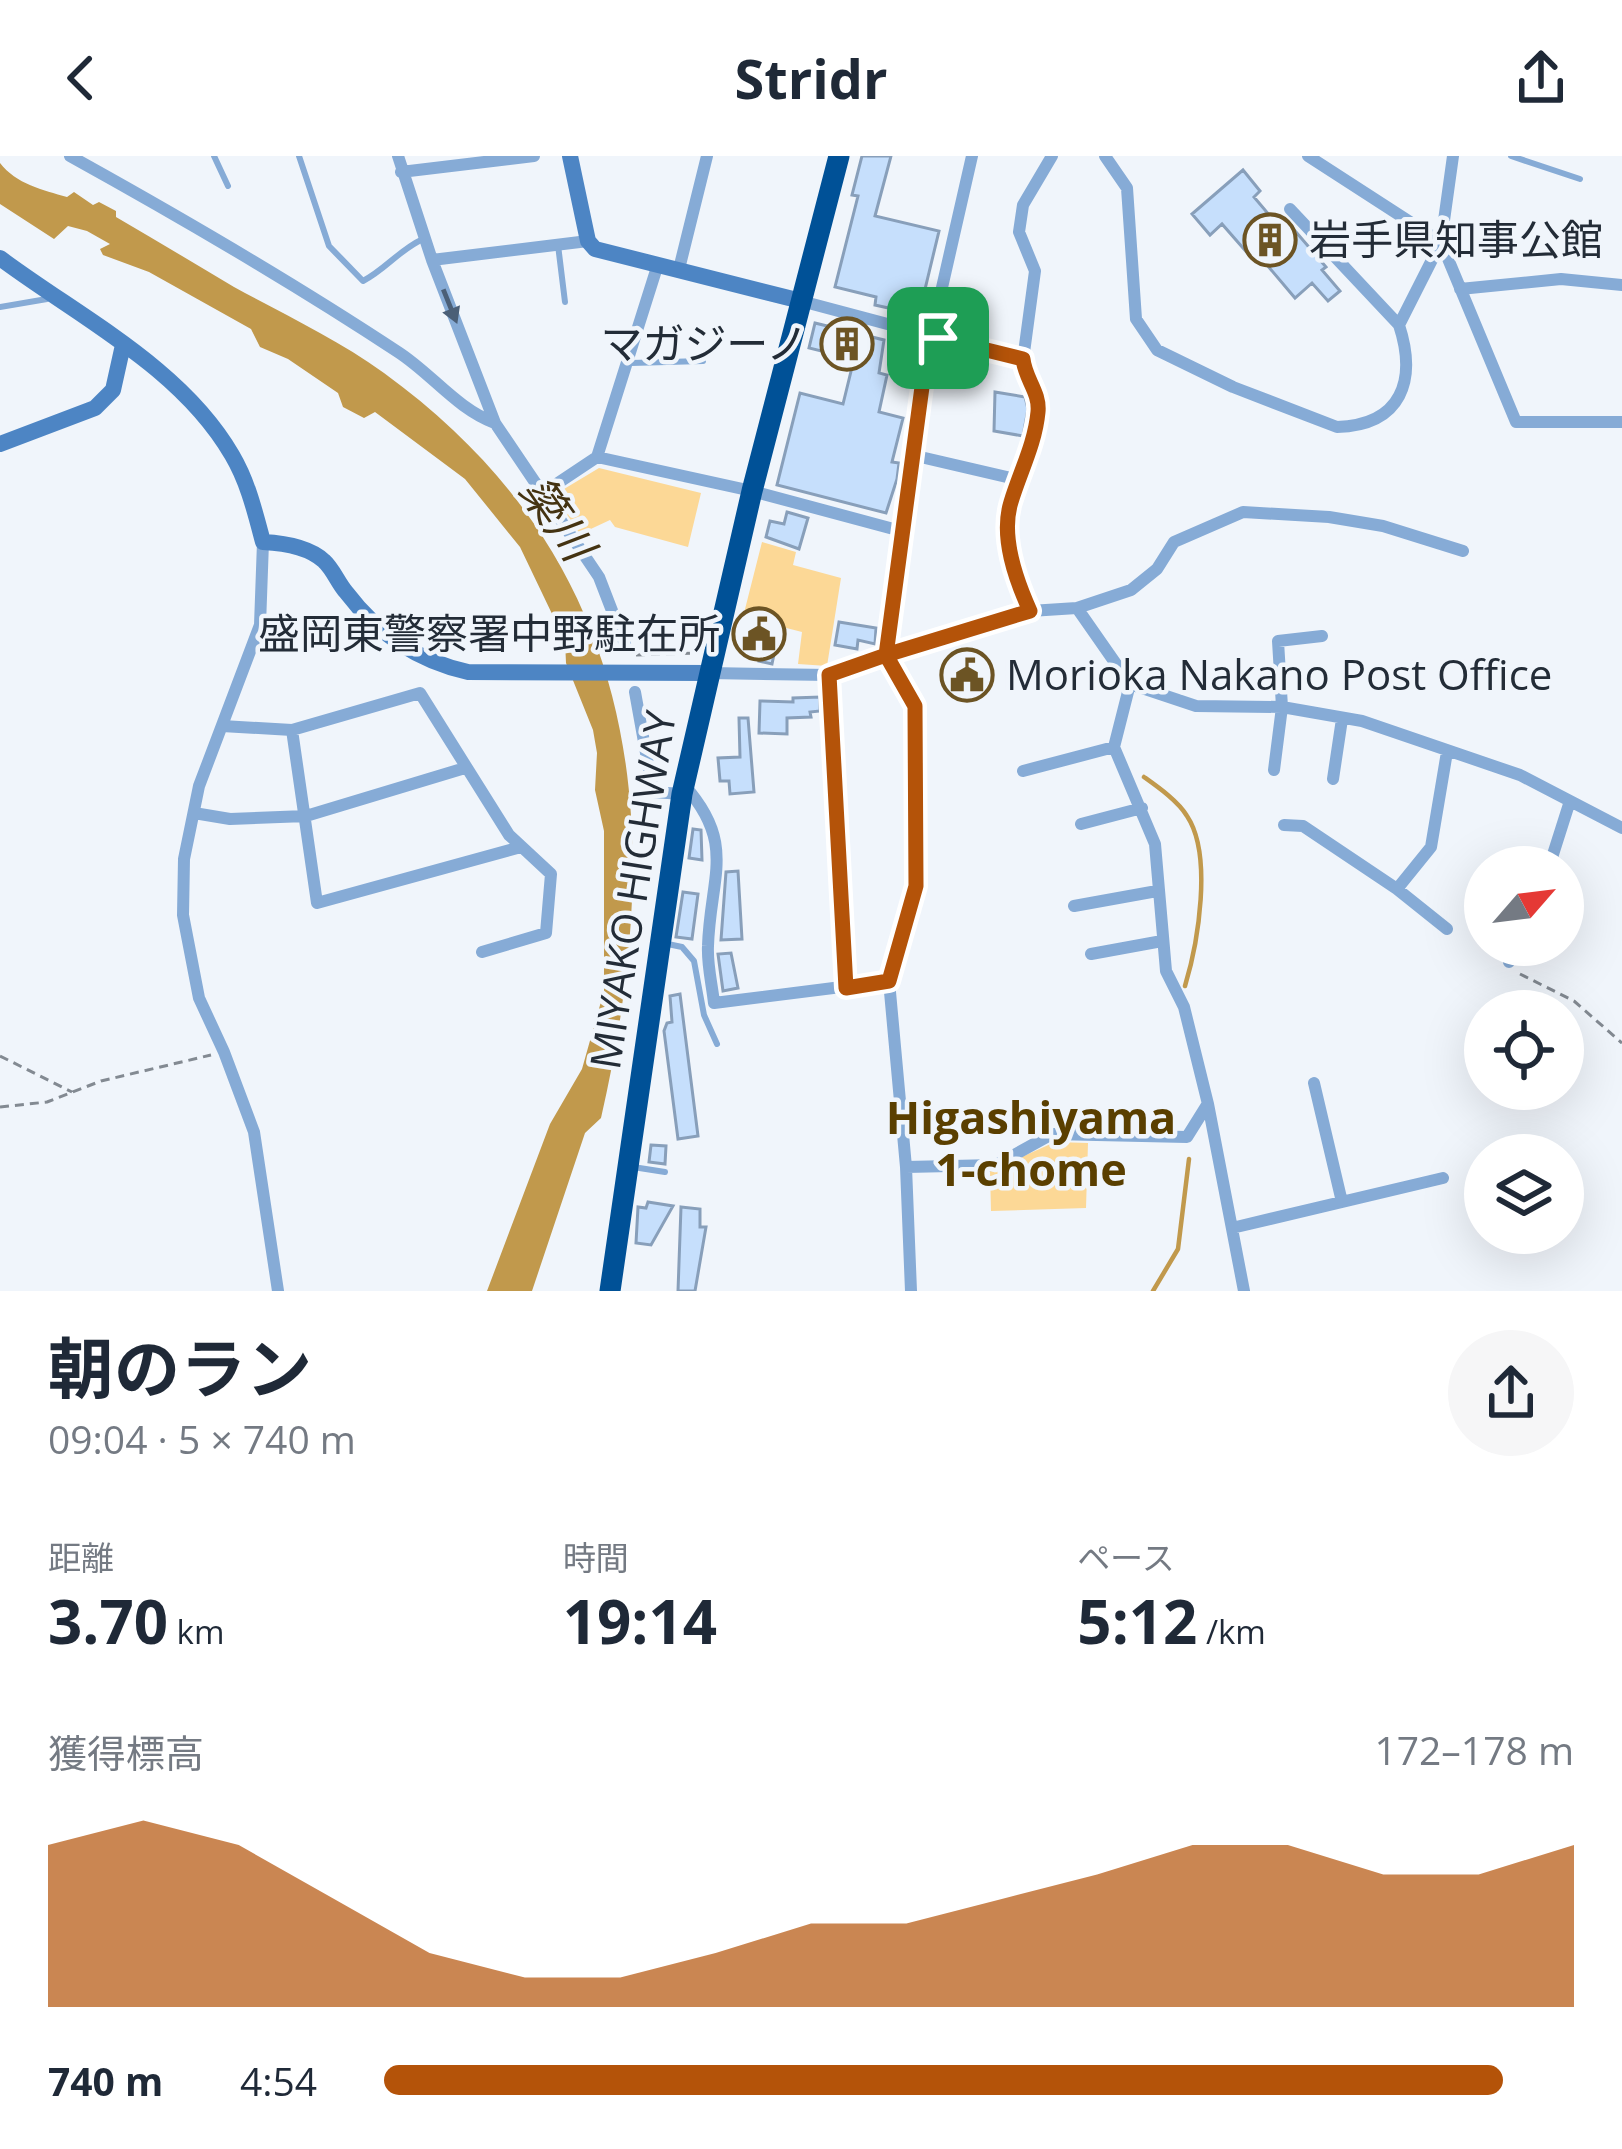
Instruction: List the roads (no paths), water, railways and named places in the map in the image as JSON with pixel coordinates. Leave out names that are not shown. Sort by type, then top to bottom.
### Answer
[{"type":"highway","name":"MIYAKO HIGHWAY","points":[[610,1291],[683,790],[752,490],[839,156]]},
{"type":"street","points":[[70,156],[254,261],[402,354],[473,415],[495,423]]},
{"type":"street","points":[[398,156],[495,423],[599,578],[626,647]]},
{"type":"street","points":[[401,172],[534,156]]},
{"type":"street","points":[[570,156],[588,242],[595,249],[1023,359]]},
{"type":"street","points":[[680,269],[707,156]]},
{"type":"street","points":[[911,1291],[906,1167],[889,981],[916,886],[915,706],[886,655],[929,335],[972,156]]},
{"type":"street","points":[[1030,611],[1012,572],[1009,507],[1039,410],[1023,359],[1035,271],[1019,232],[1023,205],[1052,156]]},
{"type":"street","points":[[1105,156],[1127,188],[1136,319],[1157,350],[1177,363],[1323,423],[1354,427],[1388,412],[1401,396],[1408,380],[1406,346],[1399,325],[1289,209]]},
{"type":"street","points":[[1308,156],[1441,242],[1516,422],[1622,422]]},
{"type":"street","points":[[1399,325],[1441,242],[1453,156]]},
{"type":"street","points":[[432,260],[588,242]]},
{"type":"street","points":[[0,258],[166,378],[232,454],[251,495],[263,542],[260,625],[200,786],[184,859],[183,915],[199,998],[254,1132],[278,1291]]},
{"type":"street","points":[[544,493],[597,458],[658,264]]},
{"type":"street","points":[[1460,289],[1561,279],[1622,285]]},
{"type":"street","points":[[0,444],[95,408],[113,390],[123,345]]},
{"type":"street","points":[[912,454],[1020,480]]},
{"type":"street","points":[[597,458],[752,490],[901,531]]},
{"type":"street","points":[[263,542],[303,549],[324,560],[374,623],[436,665],[468,672],[522,674],[829,675],[1030,611],[1078,608],[1131,590],[1157,569],[1174,542],[1244,512],[1383,526],[1463,551]]},
{"type":"street","points":[[1078,608],[1130,684],[1196,706],[1282,707],[1362,721],[1520,775],[1622,828]]},
{"type":"street","points":[[1274,770],[1282,707],[1278,641],[1322,636]]},
{"type":"street","points":[[829,675],[846,988]]},
{"type":"street","points":[[1130,684],[1114,746],[1155,844],[1166,971],[1184,1006],[1208,1104],[1244,1291]]},
{"type":"street","points":[[635,692],[653,792],[683,790],[704,807],[718,846],[708,950],[714,1003],[889,981]]},
{"type":"street","points":[[222,726],[292,730],[420,693],[509,835],[551,874],[546,933],[482,952]]},
{"type":"street","points":[[1334,779],[1342,719]]},
{"type":"street","points":[[292,730],[317,903],[521,847]]},
{"type":"street","points":[[1023,771],[1114,746]]},
{"type":"street","points":[[1397,889],[1431,847],[1447,752]]},
{"type":"street","points":[[194,813],[230,819],[307,816],[465,768]]},
{"type":"street","points":[[1556,846],[1570,802]]},
{"type":"street","points":[[1081,824],[1142,808]]},
{"type":"street","points":[[1284,825],[1303,826],[1447,929]]},
{"type":"street","points":[[1074,906],[1157,891]]},
{"type":"street","points":[[1091,954],[1162,941]]},
{"type":"street","points":[[1314,1083],[1342,1202]]},
{"type":"street","points":[[906,1167],[996,1165],[1052,1134],[1187,1137],[1208,1104]]},
{"type":"street","points":[[1232,1228],[1443,1178]]},
{"type":"lane","points":[[214,156],[228,186]]},
{"type":"lane","points":[[298,156],[329,245],[363,281],[382,271],[398,251],[424,238]]},
{"type":"lane","points":[[1511,156],[1580,179]]},
{"type":"lane","points":[[558,245],[565,302]]},
{"type":"lane","points":[[0,308],[47,299]]},
{"type":"lane","points":[[627,363],[703,361]]},
{"type":"lane","points":[[660,943],[689,952],[704,1015],[717,1044]]},
{"type":"lane","points":[[630,1167],[665,1172]]},
{"type":"waterway","points":[[1144,777],[1183,810],[1199,853],[1201,900],[1185,986]]},
{"type":"waterway","points":[[1153,1291],[1178,1249],[1189,1159]]},
{"type":"place","name":"岩手県知事公館","points":[[1270,240]]},
{"type":"place","name":"マガジーノ","points":[[847,344]]},
{"type":"place","name":"盛岡東警察署中野駐在所","points":[[759,634]]},
{"type":"place","name":"Morioka Nakano Post Office","points":[[967,675]]},
{"type":"district","name":"Higashiyama 1-chome","points":[[1031,1144]]},
{"type":"water label","name":"簗川","points":[[557,518]]}]
